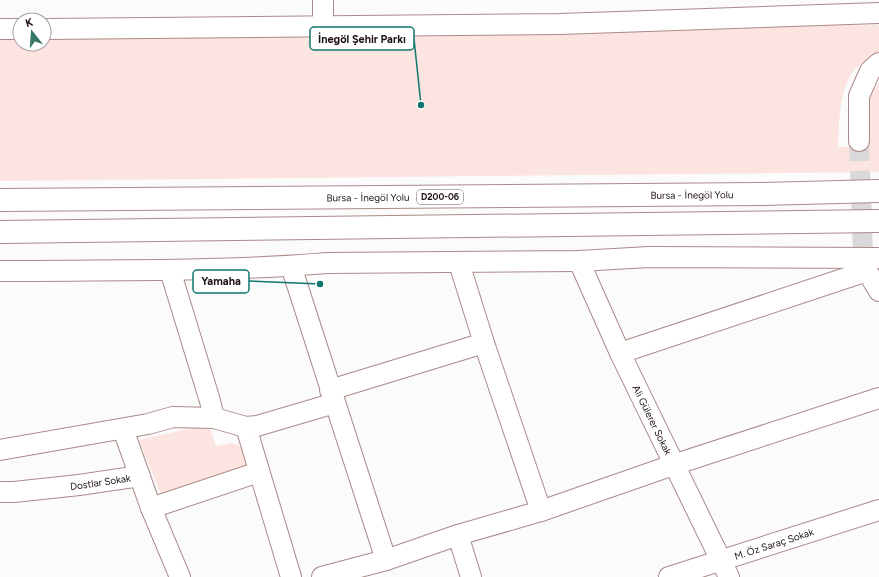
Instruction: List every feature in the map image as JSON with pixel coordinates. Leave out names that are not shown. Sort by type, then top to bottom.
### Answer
[{"type":"highway","name":"Bursa - İnegöl Yolu","points":[[0,200],[760,194],[879,191]]},
{"type":"highway","points":[[0,232],[879,221]]},
{"type":"street","points":[[323,0],[323,26]]},
{"type":"street","points":[[52,29],[560,24],[879,13]]},
{"type":"street","points":[[0,29],[12,29]]},
{"type":"street","points":[[858,141],[859,96],[870,71],[879,63]]},
{"type":"street","points":[[0,270],[170,270],[291,266],[327,263],[579,261],[650,257],[869,260]]},
{"type":"street","points":[[869,260],[879,291]]},
{"type":"street","points":[[620,353],[869,260]]},
{"type":"street","name":"Ali Gülerer Sokak","points":[[579,261],[620,353],[673,465],[725,569]]},
{"type":"street","points":[[459,262],[484,343],[541,511]]},
{"type":"street","points":[[291,266],[386,560]]},
{"type":"street","points":[[170,270],[214,418]]},
{"type":"street","points":[[0,450],[148,424],[173,417],[214,418],[246,427],[257,426],[332,396],[484,343]]},
{"type":"street","points":[[322,577],[386,560],[458,535],[541,511],[673,465],[879,398]]},
{"type":"street","points":[[246,427],[291,577]]},
{"type":"street","points":[[123,428],[140,476]]},
{"type":"street","points":[[151,508],[259,472]]},
{"type":"street","name":"Dostlar Sokak","points":[[0,492],[65,487],[140,476],[151,508],[180,577]]},
{"type":"street","name":"M. Öz Saraç Sokak","points":[[669,577],[725,569],[879,510]]},
{"type":"street","points":[[458,535],[471,577]]},
{"type":"shaded area","points":[[879,25],[879,53],[863,62],[855,69],[846,86],[841,106],[838,147],[862,146],[869,94],[879,83],[879,172],[0,181],[0,34],[12,33],[12,52],[52,52],[52,33]]},
{"type":"shaded area","points":[[201,426],[211,430],[216,446],[232,443],[240,446],[247,464],[234,473],[162,497],[139,440]]},
{"type":"tunnel","points":[[859,141],[863,253]]},
{"type":"place","name":"İnegöl Şehir Parkı","points":[[421,105]]},
{"type":"place","name":"Yamaha","points":[[320,284]]}]
